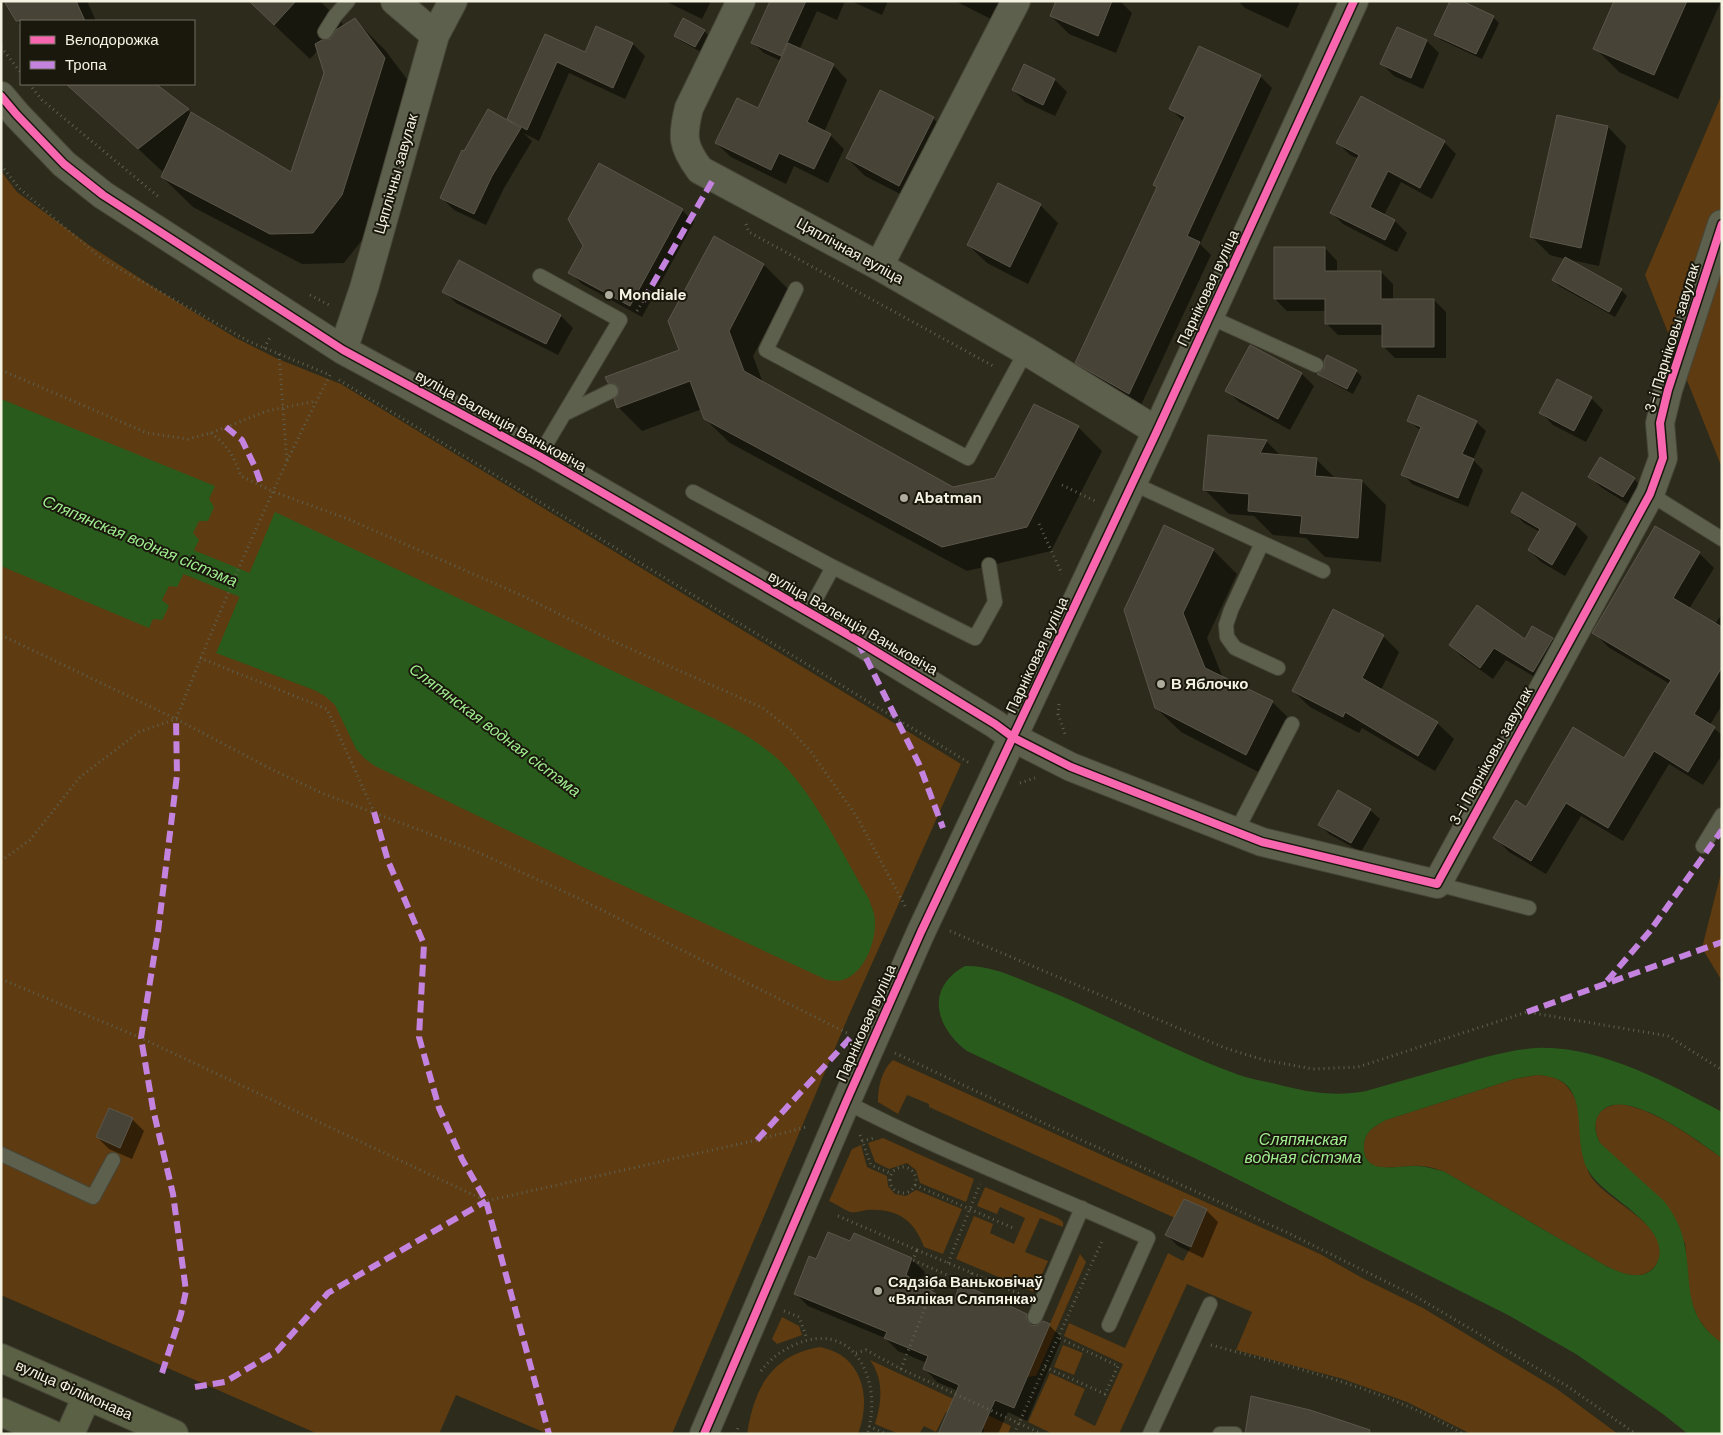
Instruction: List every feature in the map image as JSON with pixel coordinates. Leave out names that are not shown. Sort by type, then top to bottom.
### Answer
[{"type":"main road","name":"вуліца Філімонава","points":[[1,1358],[174,1434]]},
{"type":"main road","points":[[70,1434],[87,1396]]},
{"type":"main road","points":[[11,1422],[51,1434]]},
{"type":"street","points":[[395,1],[435,35]]},
{"type":"street","name":"Цяплічны завулак","points":[[343,350],[364,288],[435,35],[453,1]]},
{"type":"street","name":"Цяплічная вуліца","points":[[741,1],[689,108],[684,139],[689,155],[700,170],[880,266],[1026,351],[1157,431]]},
{"type":"street","points":[[880,266],[1016,1]]},
{"type":"street","name":"Парніковая вуліца","points":[[704,1434],[846,1102],[925,924],[1014,738],[1210,317],[1354,1]]},
{"type":"street","name":"вуліца Валенція Ваньковіча","points":[[1,96],[16,116],[64,164],[103,195],[343,350],[539,456],[857,640],[987,719],[1014,738]]},
{"type":"street","name":"3-і Парніковы завулак","points":[[1437,884],[1650,494],[1664,458],[1660,423],[1668,390],[1722,224]]},
{"type":"street","points":[[1014,738],[1071,767],[1262,842],[1437,884]]},
{"type":"lane","points":[[325,32],[335,16],[348,1]]},
{"type":"lane","points":[[539,456],[620,320],[540,276]]},
{"type":"lane","points":[[796,289],[766,350],[968,458],[1026,351]]},
{"type":"lane","points":[[1210,317],[1316,365]]},
{"type":"lane","points":[[563,415],[611,391]]},
{"type":"lane","points":[[1132,483],[1322,571]]},
{"type":"lane","points":[[693,492],[833,567],[975,638],[995,602],[989,565]]},
{"type":"lane","points":[[1650,494],[1722,538]]},
{"type":"lane","points":[[1262,543],[1231,610],[1226,626],[1227,637],[1235,648],[1278,668]]},
{"type":"lane","points":[[808,613],[833,567]]},
{"type":"lane","points":[[1236,832],[1292,724]]},
{"type":"lane","points":[[1703,846],[1722,815]]},
{"type":"lane","points":[[1437,884],[1529,908]]},
{"type":"lane","points":[[846,1102],[890,1124],[1148,1238],[1109,1325]]},
{"type":"lane","points":[[1,1154],[93,1197],[113,1160]]},
{"type":"lane","points":[[1035,1317],[1082,1208]]},
{"type":"lane","points":[[1150,1434],[1210,1304]]},
{"type":"lane","points":[[1220,1434],[1235,1434]]},
{"type":"path","points":[[1,47],[20,72]]},
{"type":"path","points":[[30,85],[42,100],[164,202]]},
{"type":"path","points":[[1,164],[19,188],[102,259],[250,342],[330,375],[974,765]]},
{"type":"path","points":[[728,185],[749,232],[1012,376]]},
{"type":"path","points":[[280,354],[287,463]]},
{"type":"path","points":[[1,370],[147,433],[188,439],[211,433],[267,411],[316,401]]},
{"type":"path","points":[[1,861],[30,840],[80,777],[138,732],[176,719],[200,658],[266,508],[330,375]]},
{"type":"path","points":[[211,433],[225,444],[235,459],[240,476],[274,492],[348,519],[521,595],[614,642],[763,708],[791,730],[811,752],[851,809],[925,924],[1225,1048],[1264,1060],[1312,1069],[1358,1067],[1527,1012],[1668,1036],[1722,1070]]},
{"type":"path","points":[[1062,485],[1099,503]]},
{"type":"path","points":[[1039,524],[1062,574]]},
{"type":"path","points":[[1,635],[176,719],[273,770],[316,790],[475,851],[571,895],[852,1036]]},
{"type":"path","points":[[200,658],[327,709],[374,812]]},
{"type":"path","points":[[1,979],[141,1038],[486,1201],[757,1140],[814,1125]]},
{"type":"path","points":[[893,1051],[1050,1126],[1286,1232],[1416,1296],[1567,1386],[1636,1434]]},
{"type":"path","points":[[859,1133],[871,1165],[891,1174]]},
{"type":"path","points":[[902,1166],[911,1169],[916,1176],[915,1186],[909,1192],[897,1192],[891,1186],[891,1174],[898,1167],[902,1166]]},
{"type":"path","points":[[948,1263],[987,1167]]},
{"type":"path","points":[[915,1186],[1013,1228]]},
{"type":"path","points":[[838,1216],[1024,1296]]},
{"type":"path","points":[[1014,1434],[1111,1222]]},
{"type":"path","points":[[917,1250],[913,1260],[939,1272],[968,1284],[972,1273]]},
{"type":"path","points":[[901,1369],[939,1272]]},
{"type":"path","points":[[781,1310],[798,1317],[807,1339]]},
{"type":"path","points":[[1045,1367],[1105,1394],[1118,1366],[1058,1338]]},
{"type":"path","points":[[759,1375],[774,1357],[784,1349],[807,1339],[827,1339],[844,1344],[856,1353],[866,1372],[872,1393],[869,1426],[866,1434]]},
{"type":"path","points":[[1193,1340],[1362,1389],[1414,1408],[1463,1434]]},
{"type":"path","points":[[856,1353],[866,1350],[901,1369],[1042,1434]]},
{"type":"path","points":[[736,1434],[741,1416]]},
{"type":"path","points":[[869,1426],[886,1434]]},
{"type":"shaded area","points":[[1722,94],[1722,468],[1645,275]]},
{"type":"shaded area","points":[[1,171],[17,192],[89,245],[158,290],[236,338],[278,359],[341,384],[961,764],[849,1015],[672,1434],[548,1434],[456,1395],[439,1434],[318,1434],[1,1295]]},
{"type":"shaded area","points":[[1722,869],[1722,981],[1702,948]]},
{"type":"shaded area","points":[[893,1060],[1320,1254],[1364,1279],[1423,1308],[1557,1389],[1618,1434],[1471,1434],[1407,1402],[1343,1379],[1236,1350],[1252,1312],[1187,1284],[1119,1434],[1053,1434],[1028,1422],[1050,1373],[1085,1389],[1074,1415],[1095,1426],[1123,1364],[1064,1336],[1069,1323],[1125,1348],[1168,1253],[1183,1261],[1207,1209],[1184,1199],[1175,1218],[929,1107],[929,1104],[907,1095],[898,1114],[878,1102],[881,1080]]},
{"type":"shaded area","points":[[1536,1075],[1556,1079],[1570,1090],[1577,1103],[1588,1171],[1595,1182],[1647,1225],[1656,1236],[1660,1249],[1657,1263],[1649,1272],[1641,1275],[1629,1275],[1606,1266],[1443,1171],[1423,1166],[1384,1168],[1369,1162],[1365,1156],[1364,1145],[1366,1136],[1374,1127],[1386,1120],[1514,1079]]},
{"type":"shaded area","points":[[1622,1104],[1662,1119],[1722,1158],[1722,1343],[1714,1338],[1706,1329],[1698,1318],[1693,1306],[1689,1291],[1685,1243],[1600,1143],[1595,1128],[1598,1116],[1607,1107]]},
{"type":"shaded area","points":[[883,1138],[974,1179],[966,1202],[920,1183],[916,1170],[907,1163],[889,1169],[875,1162],[868,1143]]},
{"type":"shaded area","points":[[861,1145],[867,1167],[887,1176],[888,1186],[895,1194],[906,1196],[916,1190],[962,1209],[943,1254],[924,1247],[915,1229],[909,1222],[895,1213],[877,1210],[850,1212],[829,1201],[852,1149]]},
{"type":"shaded area","points":[[985,1187],[1058,1218],[1063,1222],[1063,1227],[1040,1218],[1025,1252],[1048,1261],[1034,1292],[956,1259],[974,1216],[993,1224],[990,1233],[1014,1244],[1025,1218],[1000,1207],[997,1214],[977,1206]]},
{"type":"shaded area","points":[[1080,1254],[1086,1262],[1036,1376],[1027,1377]]},
{"type":"shaded area","points":[[782,1317],[799,1326],[802,1335],[777,1344],[772,1339]]},
{"type":"shaded area","points":[[1063,1345],[1083,1353],[1074,1375],[1054,1367]]},
{"type":"shaded area","points":[[820,1347],[833,1351],[845,1358],[858,1374],[864,1393],[864,1404],[858,1434],[747,1434],[754,1403],[760,1389],[777,1366],[803,1351]]},
{"type":"shaded area","points":[[870,1360],[1011,1426],[1008,1434],[983,1434],[984,1429],[946,1412],[936,1432],[924,1426],[919,1434],[899,1434],[875,1424],[880,1399],[880,1383]]},
{"type":"water","points":[[1,399],[215,486],[209,499],[214,507],[208,521],[199,521],[193,533],[199,540],[192,554],[183,554],[178,566],[184,573],[177,587],[169,586],[162,600],[169,606],[162,620],[153,619],[149,628],[1,566]]},
{"type":"water","points":[[275,512],[715,719],[742,733],[767,750],[782,763],[807,793],[869,899],[875,923],[872,944],[863,964],[848,978],[838,981],[827,980],[583,867],[375,766],[356,749],[335,705],[325,696],[314,690],[216,653]]},
{"type":"water","name":"Сляпянская водная сістэма","points":[[965,966],[975,966],[1005,973],[1069,999],[1165,1044],[1239,1075],[1309,1091],[1343,1094],[1366,1091],[1503,1053],[1536,1048],[1560,1049],[1608,1059],[1632,1068],[1679,1089],[1722,1112],[1722,1158],[1680,1129],[1642,1109],[1625,1105],[1610,1106],[1599,1114],[1595,1124],[1600,1143],[1664,1201],[1679,1226],[1687,1257],[1689,1284],[1694,1309],[1700,1321],[1709,1332],[1722,1343],[1722,1434],[1688,1434],[1663,1414],[1576,1354],[1508,1315],[1207,1164],[967,1051],[948,1031],[939,1008],[940,996],[944,985],[952,975]],"holes":[[[1536,1075],[1555,1078],[1567,1086],[1574,1097],[1578,1110],[1580,1141],[1588,1170],[1596,1181],[1635,1213],[1656,1237],[1660,1250],[1657,1263],[1647,1273],[1630,1275],[1606,1266],[1443,1171],[1419,1166],[1382,1167],[1369,1162],[1365,1155],[1364,1145],[1366,1136],[1374,1127],[1386,1120],[1514,1079]]]},
{"type":"building","points":[[4,1],[76,1],[85,20],[20,20],[16,21]]},
{"type":"building","points":[[249,1],[296,1],[274,25]]},
{"type":"building","points":[[770,1],[806,1],[781,56],[751,43]]},
{"type":"building","points":[[1056,1],[1112,1],[1098,36],[1050,16]]},
{"type":"building","points":[[1450,1],[1462,1],[1494,16],[1476,54],[1434,35]]},
{"type":"building","points":[[1614,1],[1687,1],[1654,75],[1593,49]]},
{"type":"building","points":[[355,18],[385,58],[342,195],[313,233],[270,234],[161,177],[191,112],[291,172],[324,73],[315,44],[322,40],[330,39],[336,30]]},
{"type":"building","points":[[683,18],[705,30],[695,47],[674,36]]},
{"type":"building","points":[[596,26],[633,43],[613,88],[557,62],[527,130],[507,119],[545,34],[585,52]]},
{"type":"building","points":[[1397,27],[1427,40],[1411,78],[1380,64]]},
{"type":"building","points":[[788,43],[834,64],[807,122],[831,134],[814,169],[779,153],[771,170],[715,143],[737,98],[758,108]]},
{"type":"building","points":[[1199,46],[1261,75],[1187,236],[1200,242],[1129,394],[1075,363],[1157,187],[1153,185],[1185,117],[1169,109]]},
{"type":"building","points":[[1024,64],[1055,79],[1043,105],[1012,90]]},
{"type":"building","points":[[67,85],[157,85],[189,109],[138,149]]},
{"type":"building","points":[[880,90],[934,117],[899,186],[846,158]]},
{"type":"building","points":[[1361,96],[1445,141],[1420,188],[1388,171],[1370,207],[1395,220],[1385,240],[1330,213],[1359,155],[1336,143]]},
{"type":"building","points":[[488,109],[521,128],[492,176],[474,214],[440,198],[462,150],[464,151]]},
{"type":"building","points":[[1557,115],[1608,126],[1581,248],[1530,237]]},
{"type":"building","points":[[599,163],[683,209],[630,306],[568,273],[583,246],[568,219]]},
{"type":"building","points":[[998,183],[1041,204],[1010,267],[967,245]]},
{"type":"building","points":[[714,236],[764,264],[729,331],[744,371],[953,487],[995,478],[1034,404],[1079,426],[1027,527],[942,547],[704,419],[690,381],[617,408],[614,399],[618,395],[619,388],[615,384],[608,383],[605,377],[679,350],[668,321]]},
{"type":"building","points":[[1274,247],[1325,247],[1325,271],[1381,271],[1381,299],[1434,299],[1434,347],[1382,347],[1382,324],[1325,324],[1325,299],[1274,299]]},
{"type":"building","points":[[1565,257],[1622,289],[1609,312],[1552,280]]},
{"type":"building","points":[[459,260],[561,315],[546,344],[442,292]]},
{"type":"building","points":[[1250,345],[1302,373],[1278,419],[1225,391]]},
{"type":"building","points":[[1327,355],[1357,370],[1347,389],[1317,374],[1324,369],[1324,361]]},
{"type":"building","points":[[1557,379],[1592,397],[1574,431],[1539,413]]},
{"type":"building","points":[[1418,395],[1477,421],[1462,454],[1474,459],[1458,498],[1401,475],[1421,427],[1407,421]]},
{"type":"building","points":[[1208,435],[1267,440],[1260,453],[1317,458],[1315,476],[1362,480],[1358,538],[1300,533],[1302,516],[1248,511],[1249,494],[1203,490]]},
{"type":"building","points":[[1600,457],[1635,478],[1623,497],[1588,477]]},
{"type":"building","points":[[1522,492],[1576,524],[1552,565],[1528,550],[1540,529],[1511,512]]},
{"type":"building","points":[[1164,525],[1214,549],[1183,613],[1205,668],[1273,701],[1246,755],[1155,708],[1124,610]]},
{"type":"building","points":[[1655,526],[1700,552],[1673,598],[1722,627],[1722,667],[1694,714],[1715,727],[1688,772],[1654,751],[1608,828],[1566,803],[1531,861],[1493,838],[1516,800],[1526,807],[1573,727],[1624,758],[1671,680],[1592,633]]},
{"type":"building","points":[[1477,605],[1525,639],[1532,626],[1553,638],[1533,672],[1494,648],[1480,668],[1449,645]]},
{"type":"building","points":[[1333,609],[1384,635],[1362,678],[1438,722],[1418,756],[1345,712],[1343,717],[1292,691]]},
{"type":"building","points":[[1338,790],[1371,809],[1351,843],[1318,825]]},
{"type":"building","points":[[109,1108],[133,1118],[120,1148],[96,1137]]},
{"type":"building","points":[[1184,1199],[1207,1209],[1191,1247],[1165,1235]]},
{"type":"building","points":[[828,1232],[850,1241],[854,1233],[912,1258],[906,1275],[953,1305],[960,1283],[1027,1314],[1026,1318],[1031,1325],[1036,1326],[1043,1321],[1050,1324],[1014,1408],[995,1400],[980,1434],[938,1434],[959,1385],[923,1369],[928,1356],[884,1338],[887,1332],[794,1294],[809,1256],[816,1259]]},
{"type":"building","points":[[1251,1396],[1310,1410],[1370,1430],[1369,1434],[1245,1434]]},
{"type":"waterway","name":"Сляпянская водная сістэма","points":[[149,546],[277,598]]},
{"type":"marked path","points":[[643,301],[714,178]]},
{"type":"marked path","points":[[226,427],[242,440],[262,487]]},
{"type":"marked path","points":[[858,642],[919,764],[943,828]]},
{"type":"marked path","points":[[162,1373],[181,1314],[186,1291],[173,1194],[153,1109],[141,1038],[158,932],[177,775],[176,719]]},
{"type":"marked path","points":[[374,812],[388,861],[424,944],[419,1037],[439,1108],[462,1159],[486,1201],[549,1434]]},
{"type":"marked path","points":[[1607,981],[1650,931],[1722,830]]},
{"type":"marked path","points":[[1527,1012],[1722,942]]},
{"type":"marked path","points":[[757,1140],[852,1036]]},
{"type":"marked path","points":[[195,1387],[225,1382],[277,1351],[328,1293],[486,1201]]},
{"type":"cycle path","points":[[704,1434],[921,932],[1157,431],[1354,1]]},
{"type":"cycle path","points":[[1,96],[64,164],[103,195],[343,350],[539,456],[857,640],[995,724],[1014,738],[1071,767],[1262,842],[1437,884],[1650,494],[1663,458],[1660,423],[1668,390],[1722,224]]},
{"type":"place","name":"Mondiale","points":[[609,295]]},
{"type":"place","name":"Abatman","points":[[904,498]]},
{"type":"place","name":"В Яблочко","points":[[1161,684]]},
{"type":"place","name":"Сядзіба Ваньковічаў «Вялікая Сляпянка»","points":[[878,1291]]}]
